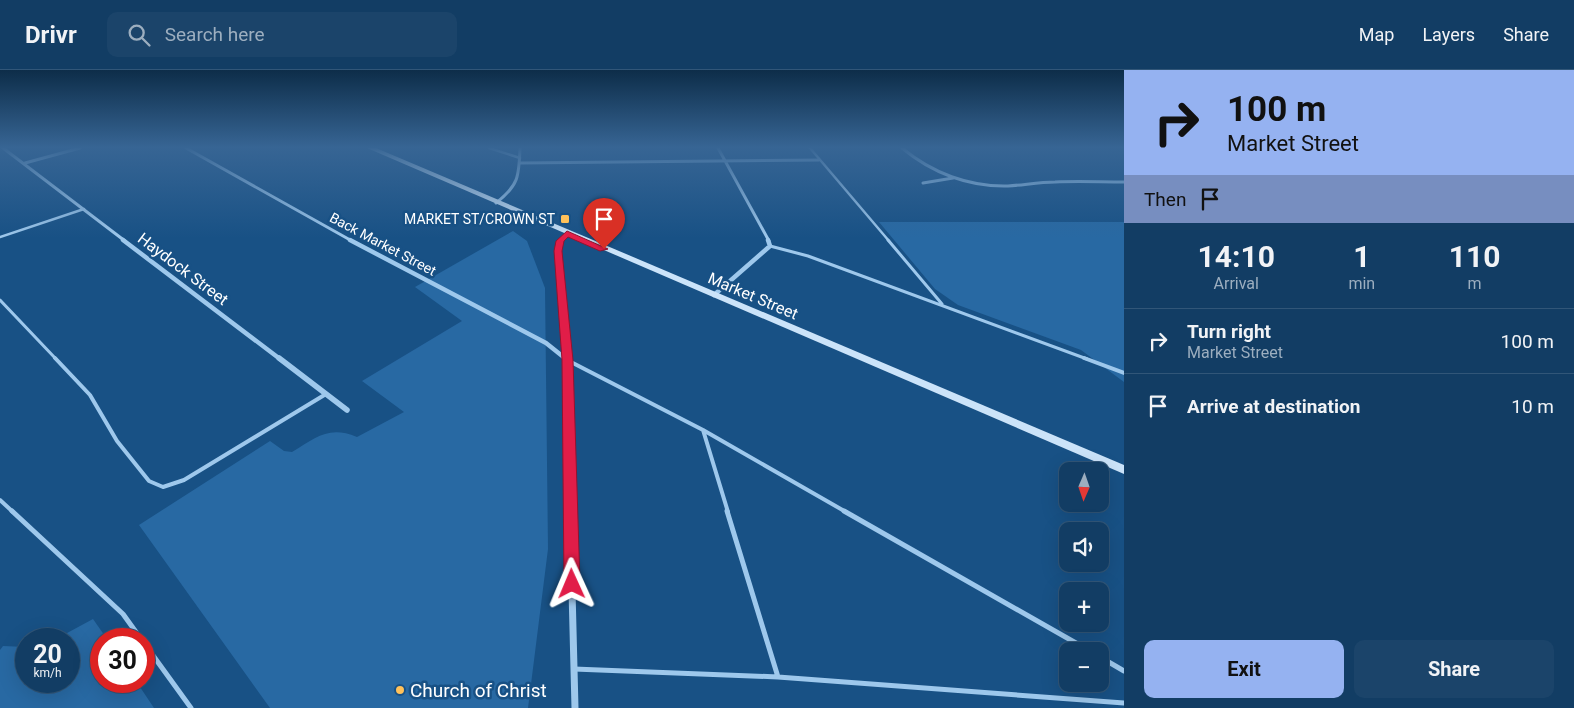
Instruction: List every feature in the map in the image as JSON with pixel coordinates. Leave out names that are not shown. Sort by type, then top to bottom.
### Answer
[{"type":"street","name":"Haydock Street","points":[[44,178],[346,410]]},
{"type":"street","name":"Back Market Street","points":[[239,178],[381,257],[546,342],[567,360]]},
{"type":"street","name":"Market Street","points":[[437,178],[1124,470]]},
{"type":"street","points":[[496,204],[514,191],[518,178]]},
{"type":"street","points":[[714,295],[770,246],[767,234],[735,178]]},
{"type":"street","points":[[923,183],[953,178],[999,186],[1046,182],[1124,182]]},
{"type":"street","points":[[567,234],[560,241],[558,251],[567,360],[575,708]]},
{"type":"lane","points":[[834,178],[943,306]]},
{"type":"lane","points":[[0,237],[84,209]]},
{"type":"lane","points":[[770,246],[808,256],[1124,373]]},
{"type":"lane","points":[[0,300],[90,395],[117,441],[149,481],[164,487],[184,480],[326,394]]},
{"type":"lane","points":[[567,360],[703,430],[1074,642]]},
{"type":"lane","points":[[703,430],[778,677]]},
{"type":"lane","points":[[0,500],[122,614],[133,628]]},
{"type":"lane","points":[[155,658],[191,708]]},
{"type":"lane","points":[[1109,662],[1124,671]]},
{"type":"lane","points":[[574,669],[778,677],[1124,703]]},
{"type":"shaded area","points":[[879,222],[1124,222],[1124,382],[1081,350],[958,305],[935,289]]},
{"type":"shaded area","points":[[513,231],[527,241],[545,288],[548,549],[528,708],[270,708],[139,525],[270,441],[284,451],[292,452],[315,438],[330,433],[338,432],[357,437],[404,412],[362,381],[462,321],[415,287]]},
{"type":"shaded area","points":[[93,619],[99,628],[90,628],[90,693],[144,693],[154,708],[0,708],[0,650],[3,646],[15,647],[15,693],[80,693],[80,628],[76,628]]},
{"type":"place","name":"MARKET ST/CROWN ST","points":[[565,219]]},
{"type":"place","name":"Church of Christ","points":[[400,690]]},
{"type":"route","points":[[572,584],[567,360],[558,251],[560,241],[567,234],[604,249]]}]
